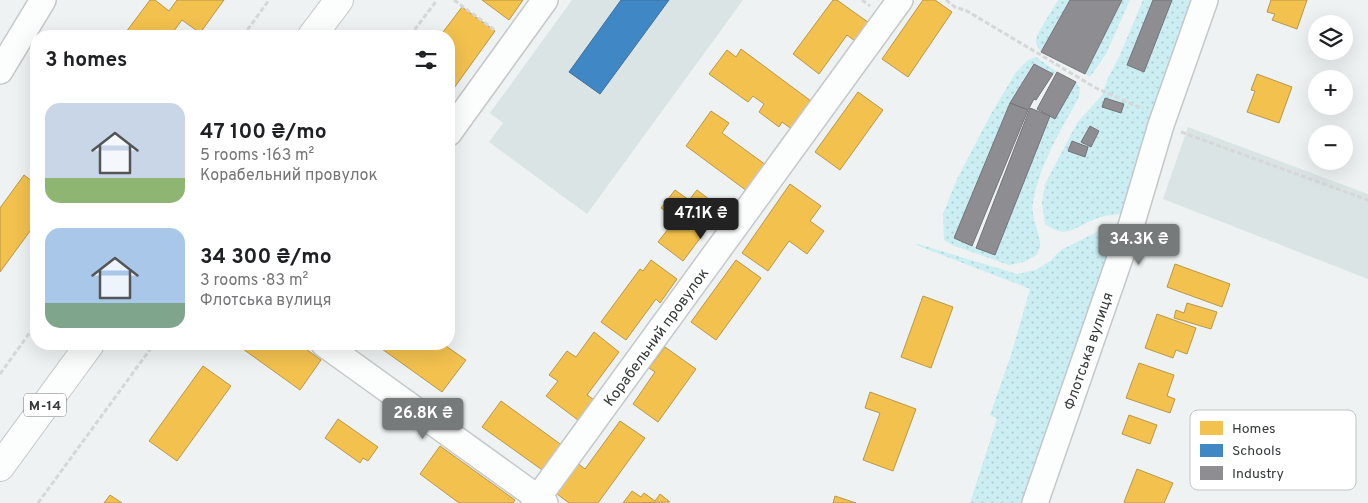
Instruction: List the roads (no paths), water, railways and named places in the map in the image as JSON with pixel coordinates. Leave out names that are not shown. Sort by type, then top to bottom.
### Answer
[{"type":"highway","points":[[316,30],[339,0]]},
{"type":"highway","name":"М-14","points":[[0,467],[86,350]]},
{"type":"street","points":[[0,71],[43,0]]},
{"type":"street","points":[[455,125],[545,0]]},
{"type":"street","name":"Корабельний провулок","points":[[539,501],[900,0]]},
{"type":"street","name":"Флотська вулиця","points":[[1035,503],[1131,226],[1161,125],[1205,0]]},
{"type":"street","points":[[332,350],[539,501]]}]
